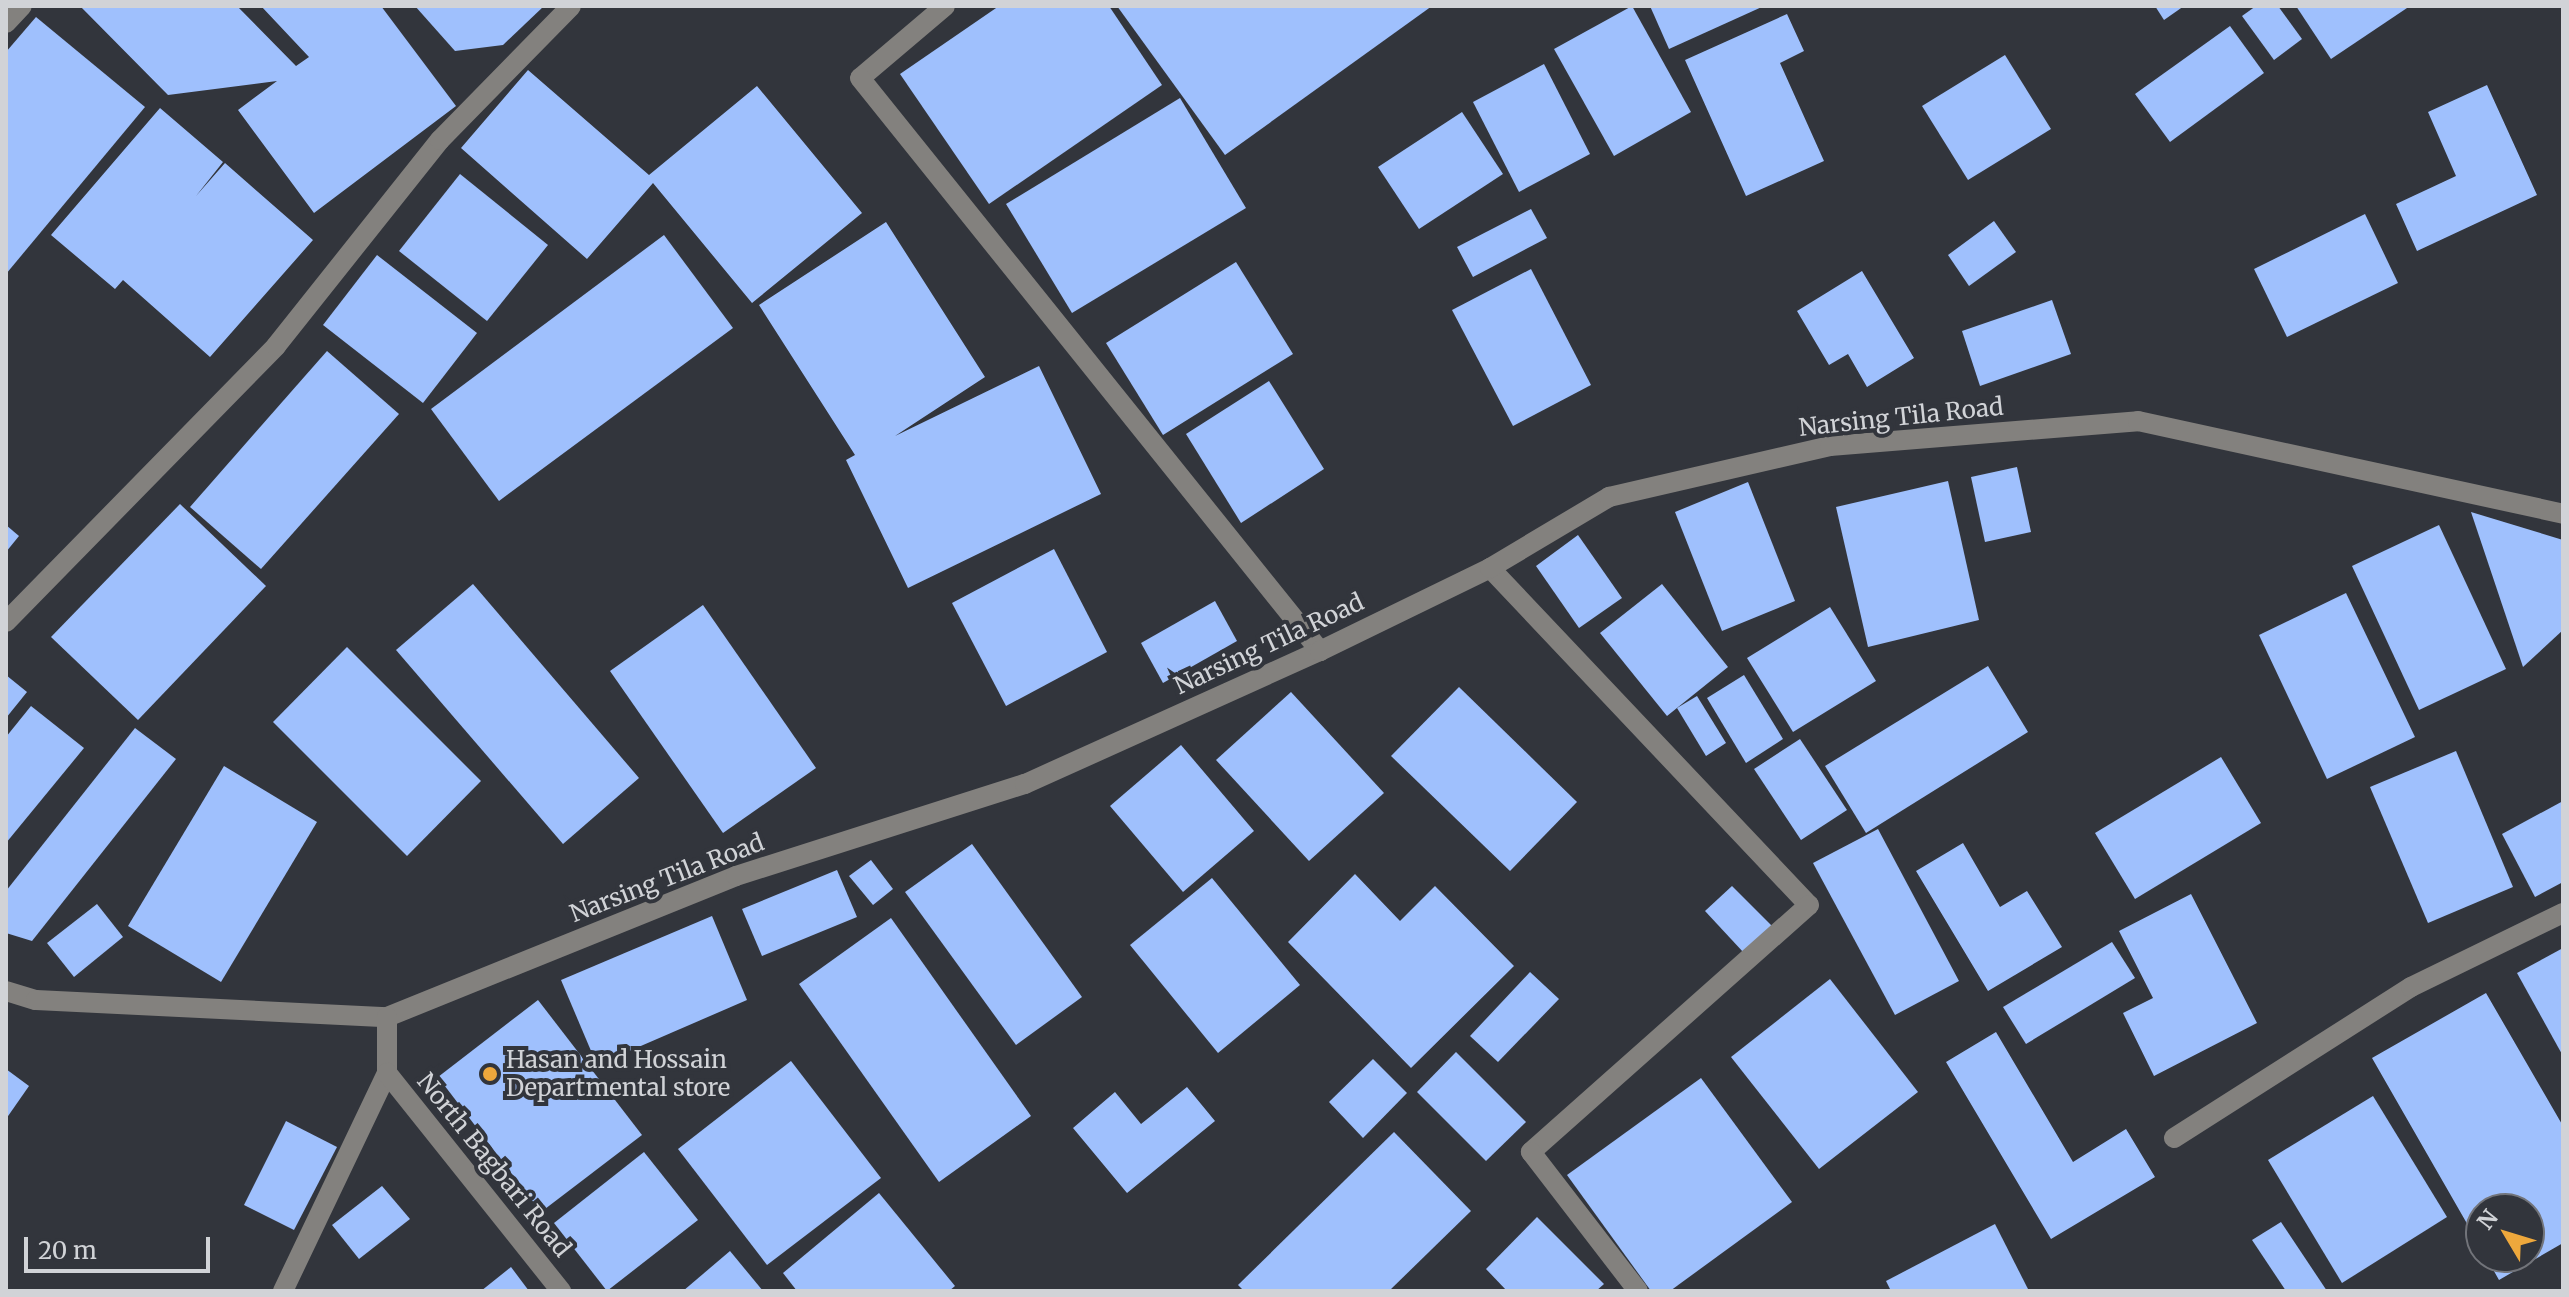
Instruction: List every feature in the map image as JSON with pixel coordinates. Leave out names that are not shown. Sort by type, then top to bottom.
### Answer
[{"type":"street","points":[[6,23],[22,6]]},
{"type":"street","points":[[6,622],[276,346],[440,140],[571,6]]},
{"type":"street","points":[[945,6],[860,78],[1320,651]]},
{"type":"street","name":"Narsing Tila Road","points":[[6,991],[36,1000],[387,1017],[736,876],[1025,784],[1320,651],[1490,568],[1609,497],[1830,446],[2138,421],[2563,514]]},
{"type":"street","points":[[1490,568],[1809,905],[1531,1152],[1638,1291]]},
{"type":"street","points":[[2174,1138],[2411,987],[2563,913]]},
{"type":"street","points":[[387,1017],[387,1073]]},
{"type":"street","name":"North Bagbari Road","points":[[283,1291],[387,1073],[561,1291]]},
{"type":"building","points":[[80,6],[237,6],[296,66],[309,57],[261,6],[381,6],[456,106],[314,213],[238,110],[277,81],[168,95]]},
{"type":"building","points":[[415,6],[544,6],[503,45],[455,51]]},
{"type":"building","points":[[999,6],[1109,6],[1162,85],[989,204],[900,74]]},
{"type":"building","points":[[1117,6],[1432,6],[1225,155]]},
{"type":"building","points":[[1632,6],[1691,112],[1614,156],[1554,49]]},
{"type":"building","points":[[1650,6],[1764,6],[1669,49]]},
{"type":"building","points":[[2155,6],[2184,6],[2164,20]]},
{"type":"building","points":[[2256,6],[2278,6],[2302,39],[2274,60],[2242,16]]},
{"type":"building","points":[[2296,6],[2410,6],[2331,59]]},
{"type":"building","points":[[1787,14],[1804,51],[1780,63],[1824,161],[1746,196],[1685,60]]},
{"type":"building","points":[[36,17],[145,107],[6,274],[6,52]]},
{"type":"building","points":[[2230,26],[2264,73],[2170,142],[2135,94]]},
{"type":"building","points":[[2005,55],[2051,129],[1968,180],[1922,106]]},
{"type":"building","points":[[1544,64],[1590,154],[1519,192],[1473,102]]},
{"type":"building","points":[[528,70],[649,175],[757,86],[862,213],[752,303],[653,183],[587,259],[461,148]]},
{"type":"building","points":[[2487,85],[2537,195],[2417,251],[2396,204],[2456,176],[2428,112]]},
{"type":"building","points":[[1180,98],[1246,208],[1072,313],[1006,204]]},
{"type":"building","points":[[160,108],[223,162],[196,196],[225,163],[313,240],[210,357],[123,280],[115,289],[51,235]]},
{"type":"building","points":[[1462,112],[1503,174],[1419,229],[1378,167]]},
{"type":"building","points":[[460,174],[548,245],[487,321],[399,251]]},
{"type":"building","points":[[1531,209],[1547,238],[1473,277],[1457,247]]},
{"type":"building","points":[[2365,214],[2398,283],[2287,337],[2254,269]]},
{"type":"building","points":[[1994,221],[2016,252],[1969,286],[1948,255]]},
{"type":"building","points":[[886,222],[985,377],[895,436],[1039,366],[1101,494],[908,588],[846,460],[855,455],[759,305]]},
{"type":"building","points":[[664,235],[733,328],[499,501],[431,409]]},
{"type":"building","points":[[377,255],[477,333],[423,403],[323,325]]},
{"type":"building","points":[[1236,262],[1293,354],[1163,435],[1106,343]]},
{"type":"building","points":[[1531,269],[1591,385],[1513,426],[1452,310]]},
{"type":"building","points":[[1862,271],[1914,358],[1867,387],[1848,354],[1829,365],[1797,311]]},
{"type":"building","points":[[2052,300],[2071,354],[1980,386],[1962,331]]},
{"type":"building","points":[[327,351],[399,414],[261,569],[190,507]]},
{"type":"building","points":[[1269,381],[1324,469],[1241,523],[1186,434]]},
{"type":"building","points":[[2017,467],[2031,532],[1985,542],[1971,477]]},
{"type":"building","points":[[1948,481],[1979,620],[1868,647],[1836,507]]},
{"type":"building","points":[[1748,482],[1795,601],[1722,631],[1675,512]]},
{"type":"building","points":[[180,504],[266,586],[138,720],[51,637]]},
{"type":"building","points":[[2471,512],[2563,540],[2563,630],[2523,667]]},
{"type":"building","points":[[6,525],[19,536],[6,552]]},
{"type":"building","points":[[2439,525],[2506,669],[2419,710],[2352,566]]},
{"type":"building","points":[[1578,535],[1622,598],[1579,628],[1536,566]]},
{"type":"building","points":[[1054,549],[1107,652],[1006,706],[952,603]]},
{"type":"building","points":[[473,584],[639,778],[563,844],[396,650]]},
{"type":"building","points":[[1662,584],[1728,667],[1667,716],[1600,633]]},
{"type":"building","points":[[2346,593],[2415,737],[2327,779],[2259,635]]},
{"type":"building","points":[[1215,601],[1237,641],[1163,683],[1141,643]]},
{"type":"building","points":[[703,605],[816,768],[723,833],[610,671]]},
{"type":"building","points":[[1830,607],[1876,681],[1793,732],[1747,658]]},
{"type":"building","points":[[347,647],[481,781],[407,856],[273,722]]},
{"type":"building","points":[[1988,666],[2028,732],[1866,833],[1825,766]]},
{"type":"building","points":[[6,675],[27,692],[6,718]]},
{"type":"building","points":[[1744,675],[1783,739],[1746,763],[1707,698]]},
{"type":"building","points":[[1459,687],[1577,802],[1510,871],[1391,756]]},
{"type":"building","points":[[1291,692],[1384,793],[1309,861],[1216,760]]},
{"type":"building","points":[[1697,696],[1726,743],[1706,756],[1677,708]]},
{"type":"building","points":[[31,706],[84,748],[6,843],[6,737]]},
{"type":"building","points":[[135,728],[176,759],[32,941],[6,933],[6,891]]},
{"type":"building","points":[[1800,739],[1847,810],[1801,840],[1754,769]]},
{"type":"building","points":[[1181,745],[1254,831],[1183,892],[1110,806]]},
{"type":"building","points":[[2456,751],[2513,887],[2428,923],[2370,787]]},
{"type":"building","points":[[2221,757],[2261,823],[2135,899],[2095,833]]},
{"type":"building","points":[[224,766],[317,822],[221,982],[128,926]]},
{"type":"building","points":[[2563,801],[2563,882],[2535,897],[2502,834]]},
{"type":"building","points":[[1878,829],[1959,981],[1895,1015],[1813,863]]},
{"type":"building","points":[[1963,843],[2000,907],[2027,891],[2062,947],[1988,991],[1916,871]]},
{"type":"building","points":[[972,844],[1082,997],[1016,1045],[905,892]]},
{"type":"building","points":[[871,860],[893,889],[873,905],[849,876]]},
{"type":"building","points":[[837,870],[857,917],[762,956],[742,909]]},
{"type":"building","points":[[1355,874],[1400,921],[1435,886],[1514,966],[1411,1068],[1288,942]]},
{"type":"building","points":[[1212,878],[1300,985],[1218,1053],[1130,945]]},
{"type":"building","points":[[1732,886],[1772,926],[1744,953],[1705,911]]},
{"type":"building","points":[[2191,894],[2257,1023],[2154,1076],[2123,1013],[2153,998],[2119,931]]},
{"type":"building","points":[[97,904],[123,937],[74,977],[47,943]]},
{"type":"building","points":[[712,916],[747,1000],[597,1065],[561,980]]},
{"type":"building","points":[[891,918],[1031,1116],[939,1182],[799,984]]},
{"type":"building","points":[[2112,942],[2135,978],[2026,1044],[2003,1007]]},
{"type":"building","points":[[2563,948],[2563,1056],[2517,973]]},
{"type":"building","points":[[1530,972],[1559,999],[1498,1062],[1470,1036]]},
{"type":"building","points":[[1830,979],[1918,1092],[1819,1169],[1731,1057]]},
{"type":"building","points":[[2486,993],[2563,1126],[2563,1243],[2545,1253],[2545,1193],[2465,1193],[2465,1220],[2372,1058]]},
{"type":"building","points":[[538,1000],[642,1135],[541,1212],[438,1077]]},
{"type":"building","points":[[1996,1032],[2073,1162],[2126,1129],[2155,1177],[2051,1239],[1946,1062]]},
{"type":"building","points":[[1456,1052],[1526,1122],[1486,1161],[1417,1092]]},
{"type":"building","points":[[1373,1059],[1407,1093],[1363,1138],[1329,1102]]},
{"type":"building","points":[[791,1061],[881,1178],[767,1265],[678,1149]]},
{"type":"building","points":[[6,1069],[29,1086],[6,1119]]},
{"type":"building","points":[[1701,1078],[1792,1202],[1670,1291],[1651,1291],[1567,1175]]},
{"type":"building","points":[[1187,1087],[1215,1121],[1127,1193],[1073,1128],[1115,1092],[1141,1124]]},
{"type":"building","points":[[2373,1096],[2447,1217],[2342,1283],[2268,1160]]},
{"type":"building","points":[[286,1121],[337,1147],[294,1230],[244,1205]]},
{"type":"building","points":[[1394,1132],[1471,1211],[1389,1291],[1244,1291],[1238,1285]]},
{"type":"building","points":[[644,1152],[698,1220],[607,1291],[554,1223]]},
{"type":"building","points":[[382,1186],[410,1219],[359,1259],[332,1225]]},
{"type":"building","points":[[879,1193],[955,1286],[949,1291],[797,1291],[783,1273]]},
{"type":"building","points":[[1537,1217],[1604,1284],[1596,1291],[1507,1291],[1486,1269]]},
{"type":"building","points":[[2281,1222],[2327,1291],[2286,1291],[2252,1240]]},
{"type":"building","points":[[1995,1224],[2029,1291],[1891,1291],[1886,1281]]},
{"type":"building","points":[[730,1251],[763,1291],[683,1291]]},
{"type":"building","points":[[511,1267],[529,1291],[481,1291]]},
{"type":"building","points":[[2495,1273],[2511,1273],[2499,1280]]},
{"type":"place","name":"Hasan and Hossain Departmental store","points":[[490,1074]]}]
